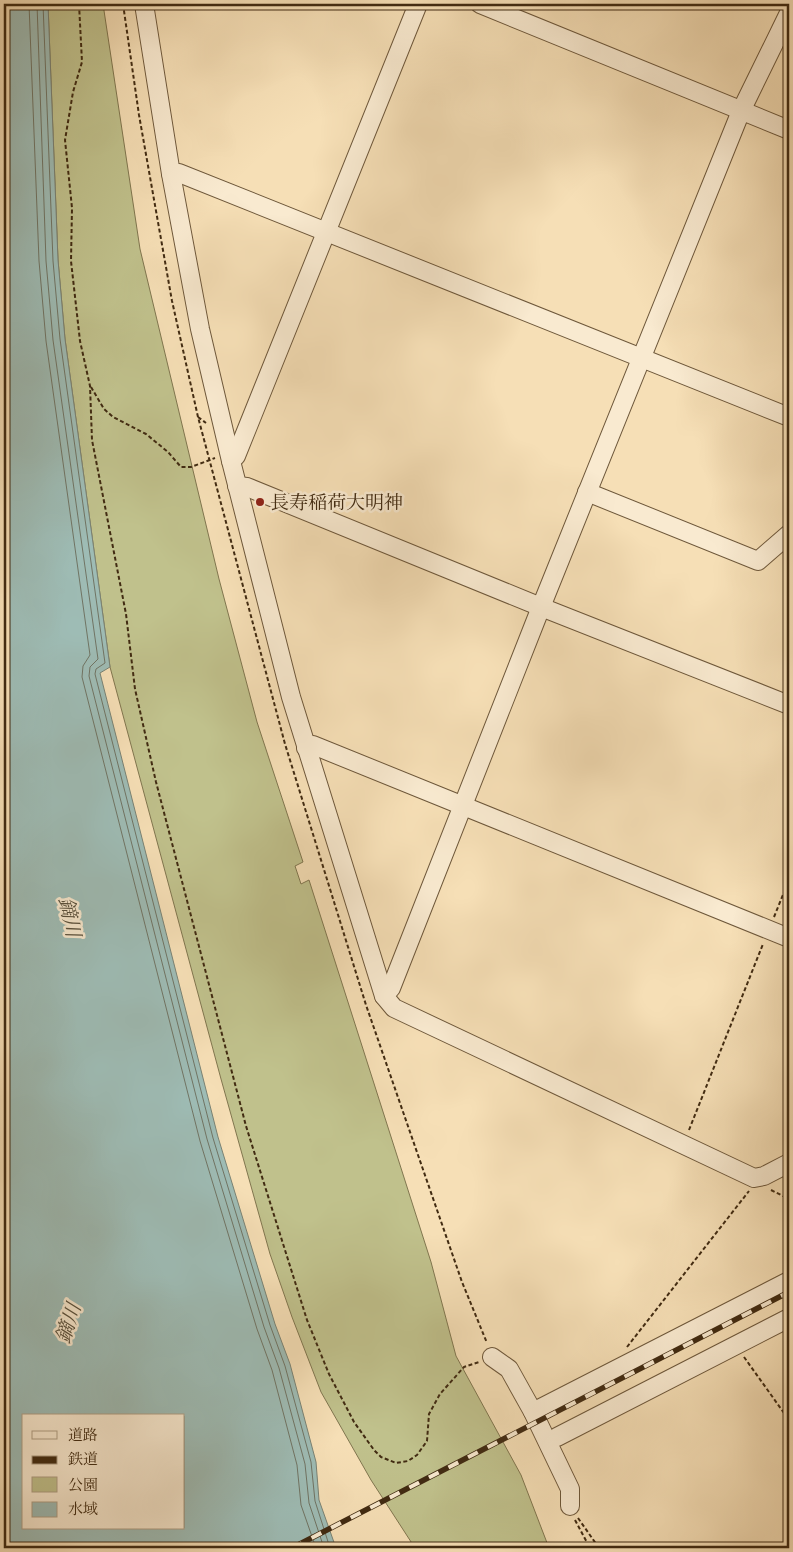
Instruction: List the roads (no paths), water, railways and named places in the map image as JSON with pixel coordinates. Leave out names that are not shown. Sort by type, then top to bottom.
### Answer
[{"type":"street","points":[[144,4],[171,174],[200,329],[237,486],[271,624],[306,748],[384,996],[394,1008],[754,1178],[764,1176],[789,1163]]},
{"type":"street","points":[[231,461],[236,456],[418,4]]},
{"type":"street","points":[[480,4],[789,130]]},
{"type":"street","points":[[384,996],[391,988],[541,607],[741,111],[789,12]]},
{"type":"street","points":[[171,174],[179,173],[789,417]]},
{"type":"street","points":[[237,486],[247,487],[541,607],[789,705]]},
{"type":"street","points":[[587,492],[758,561],[789,534]]},
{"type":"street","points":[[306,748],[313,745],[789,938]]},
{"type":"street","points":[[533,1412],[789,1281]]},
{"type":"street","points":[[557,1438],[789,1318]]},
{"type":"street","points":[[492,1357],[509,1369],[533,1412],[570,1489],[570,1506]]},
{"type":"water","name":"鏑川","points":[[4,4],[48,4],[58,260],[65,339],[110,667],[100,673],[218,1137],[275,1324],[290,1364],[316,1462],[319,1500],[336,1548],[4,1548]]},
{"type":"railway","points":[[292,1548],[789,1292]]},
{"type":"place","name":"長寿稲荷大明神","points":[[260,502]]}]
